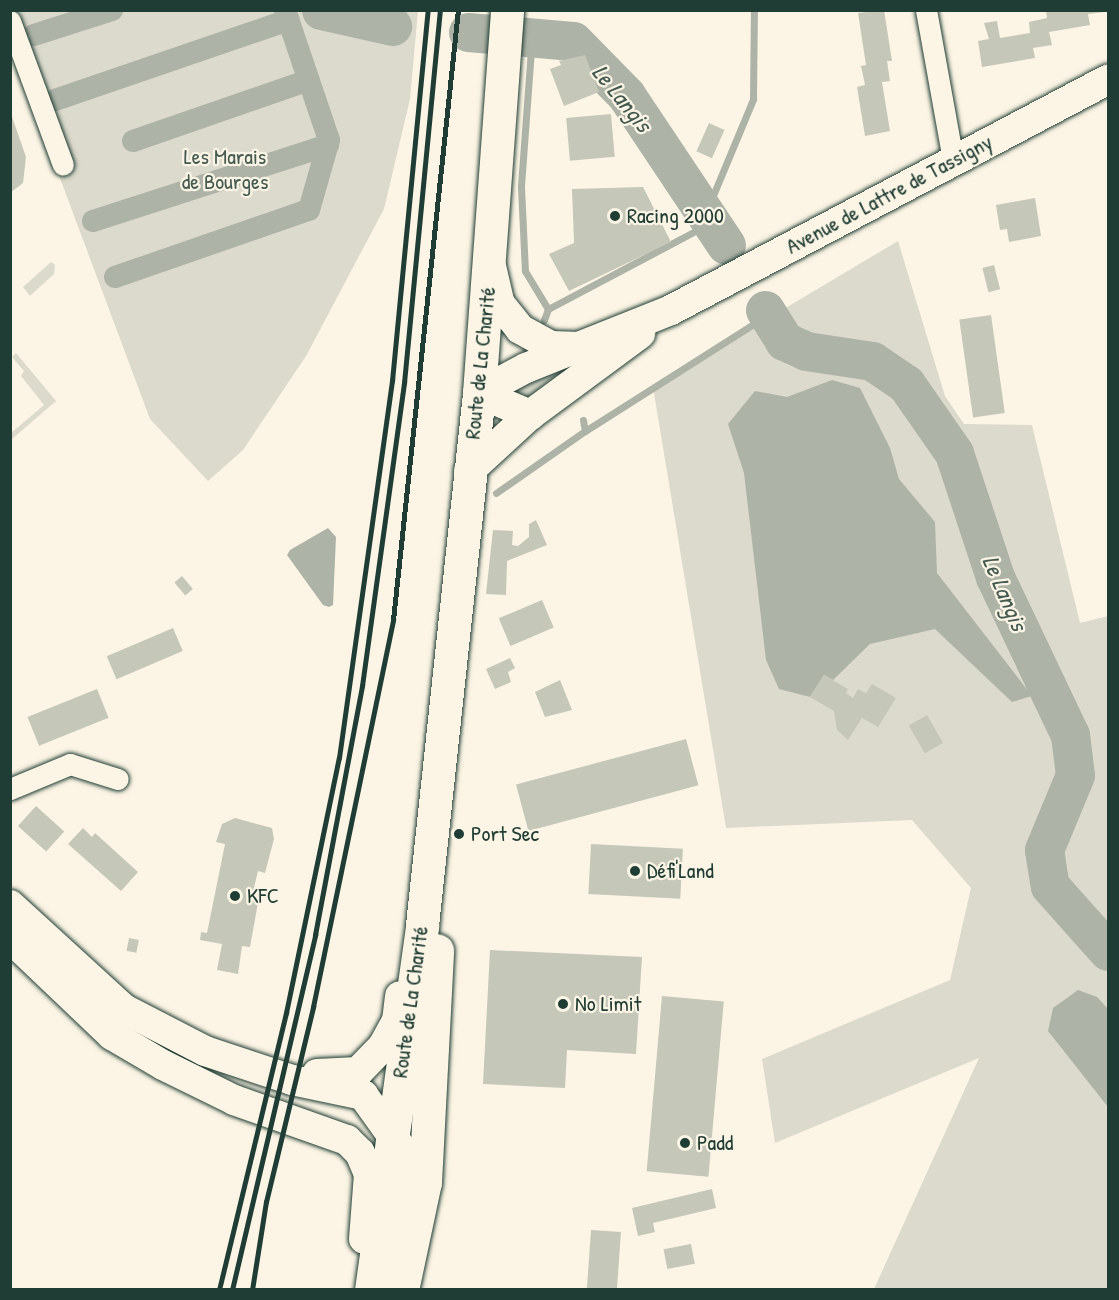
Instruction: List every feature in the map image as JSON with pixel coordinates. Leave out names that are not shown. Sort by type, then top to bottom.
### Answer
[{"type":"main road","name":"Route de La Charité","points":[[371,1290],[392,1136],[385,1102],[422,925],[441,714],[479,393],[507,10]]},
{"type":"main road","name":"Avenue de Lattre de Tassigny","points":[[479,393],[526,368],[671,310],[1108,80]]},
{"type":"main road","name":"Avenue de Lattre de Tassigny","points":[[490,260],[500,304],[520,329],[551,346],[583,347]]},
{"type":"main road","name":"Avenue de Lattre de Tassigny","points":[[469,471],[530,415],[671,310]]},
{"type":"main road","points":[[479,393],[530,415]]},
{"type":"main road","name":"Route de La Charité","points":[[402,1290],[425,1182],[446,779],[441,714]]},
{"type":"main road","points":[[205,1051],[324,1076],[358,1072],[383,1046],[397,1021],[426,768],[441,714]]},
{"type":"main road","points":[[10,905],[124,1009],[205,1051],[292,1080],[385,1102]]},
{"type":"main road","points":[[10,938],[112,1035],[163,1065],[234,1100],[347,1140],[360,1153],[369,1174],[359,1290]]},
{"type":"main road","points":[[163,1065],[219,1090],[284,1107],[342,1117],[385,1102],[433,1049]]},
{"type":"main road","points":[[392,1136],[401,1148],[396,1290]]},
{"type":"street","points":[[926,10],[953,160]]},
{"type":"street","points":[[10,21],[63,165]]},
{"type":"street","points":[[10,789],[70,764],[118,779]]},
{"type":"green space","name":"Les Marais de Bourges","points":[[10,11],[418,11],[410,99],[384,209],[306,356],[243,450],[208,481],[150,419],[11,47]]},
{"type":"green space","points":[[898,241],[945,396],[964,424],[1032,425],[1080,623],[1108,616],[1108,1289],[874,1289],[979,1058],[775,1143],[762,1059],[950,980],[971,888],[912,820],[726,828],[653,387]]},
{"type":"green space","points":[[51,262],[55,265],[54,274],[30,296],[23,287]]},
{"type":"green space","points":[[16,353],[56,401],[11,440],[11,433],[44,405],[21,376],[24,371],[12,357]]},
{"type":"green space","points":[[567,367],[571,372],[528,401],[510,397],[515,382]]},
{"type":"shaded area","points":[[832,380],[860,388],[890,448],[899,479],[935,522],[937,573],[1032,696],[1012,702],[935,629],[870,644],[833,680],[824,675],[810,697],[779,689],[766,660],[744,473],[728,424],[755,391],[787,397]]},
{"type":"shaded area","points":[[328,528],[336,537],[333,605],[329,607],[323,605],[287,555],[290,550]]},
{"type":"shaded area","points":[[1078,990],[1097,997],[1108,1009],[1108,1107],[1048,1031],[1053,1008]]},
{"type":"building","points":[[884,10],[892,61],[887,61],[890,81],[882,82],[890,131],[865,136],[857,87],[865,85],[861,66],[866,65],[858,13]]},
{"type":"building","points":[[1046,10],[1105,12],[1088,14],[1090,25],[1049,32],[1052,45],[1033,48],[1035,58],[982,67],[978,41],[989,39],[984,23],[997,21],[1000,38],[1030,33],[1029,22],[1047,18]]},
{"type":"building","points":[[585,55],[599,92],[564,106],[550,69],[561,65],[559,61]]},
{"type":"building","points":[[10,111],[26,157],[23,183],[10,193]]},
{"type":"building","points":[[611,114],[615,157],[570,161],[566,118]]},
{"type":"building","points":[[709,123],[725,130],[712,158],[696,151]]},
{"type":"building","name":"Racing 2000","points":[[643,187],[671,242],[569,291],[549,254],[574,243],[572,189]]},
{"type":"building","points":[[1035,198],[1041,236],[1009,242],[1007,229],[1000,230],[996,205]]},
{"type":"building","points":[[994,265],[1000,289],[988,292],[982,268]]},
{"type":"building","points":[[991,315],[1005,413],[973,417],[959,319]]},
{"type":"building","points":[[536,520],[547,545],[507,561],[506,595],[486,594],[493,530],[513,531],[512,545],[518,546],[529,537],[529,524]]},
{"type":"building","points":[[182,576],[193,589],[185,595],[174,582]]},
{"type":"building","points":[[542,600],[554,628],[510,646],[499,618]]},
{"type":"building","points":[[173,628],[183,651],[116,679],[107,656]]},
{"type":"building","points":[[510,658],[515,668],[508,672],[511,682],[495,689],[486,669]]},
{"type":"building","points":[[824,675],[848,689],[846,693],[853,698],[858,689],[866,693],[872,684],[896,698],[878,727],[862,718],[848,740],[837,730],[834,711],[810,697]]},
{"type":"building","points":[[560,680],[572,710],[545,717],[535,692]]},
{"type":"building","points":[[97,689],[109,718],[39,746],[27,717]]},
{"type":"building","points":[[927,715],[943,743],[925,753],[909,726]]},
{"type":"building","points":[[686,739],[698,785],[528,831],[516,785]]},
{"type":"building","points":[[36,806],[64,831],[46,851],[18,826]]},
{"type":"building","name":"KFC","points":[[235,818],[272,828],[274,839],[265,873],[258,871],[252,896],[259,897],[250,947],[242,946],[238,974],[217,970],[222,944],[200,940],[201,932],[207,933],[225,844],[216,842],[222,824]]},
{"type":"building","points":[[83,828],[92,837],[95,833],[138,872],[121,891],[68,844]]},
{"type":"building","name":"Défi'Land","points":[[591,844],[683,849],[680,899],[588,894]]},
{"type":"building","points":[[129,938],[139,940],[136,953],[127,951]]},
{"type":"building","name":"No Limit","points":[[490,950],[642,957],[636,1054],[567,1050],[565,1088],[483,1084]]},
{"type":"building","points":[[662,996],[724,1001],[708,1177],[647,1171]]},
{"type":"building","points":[[712,1189],[716,1208],[653,1223],[655,1232],[638,1236],[632,1208]]},
{"type":"building","points":[[591,1230],[621,1232],[617,1290],[587,1289]]},
{"type":"building","points":[[691,1244],[695,1264],[667,1269],[664,1249]]},
{"type":"waterway","points":[[34,35],[112,10]]},
{"type":"waterway","points":[[115,277],[309,210],[329,140],[285,10]]},
{"type":"waterway","name":"Le Langis","points":[[321,10],[392,26]]},
{"type":"waterway","points":[[548,309],[699,229],[753,99],[754,10]]},
{"type":"waterway","points":[[55,100],[289,20]]},
{"type":"waterway","name":"Le Langis","points":[[468,32],[573,41],[626,95],[726,245]]},
{"type":"waterway","points":[[532,36],[521,187],[525,271],[548,309],[544,320]]},
{"type":"waterway","points":[[133,141],[309,80]]},
{"type":"waterway","points":[[93,221],[328,145]]},
{"type":"waterway","name":"Le Langis","points":[[765,310],[784,341],[806,351],[872,361],[906,384],[954,453],[995,577],[1070,735],[1075,775],[1044,850],[1050,886],[1108,951]]},
{"type":"waterway","points":[[583,420],[585,431],[768,315]]},
{"type":"waterway","points":[[496,493],[585,431]]},
{"type":"railway","points":[[219,1290],[286,1013],[339,758],[392,381],[428,10]]},
{"type":"railway","points":[[232,1290],[315,935],[362,686],[404,383],[440,10]]},
{"type":"railway","points":[[252,1290],[266,1202],[313,1007],[393,620],[458,10]]},
{"type":"place","name":"Racing 2000","points":[[615,216]]},
{"type":"place","name":"Port Sec","points":[[459,834]]},
{"type":"place","name":"Défi'Land","points":[[635,871]]},
{"type":"place","name":"KFC","points":[[235,896]]},
{"type":"place","name":"No Limit","points":[[563,1004]]},
{"type":"place","name":"Padd","points":[[685,1143]]}]
